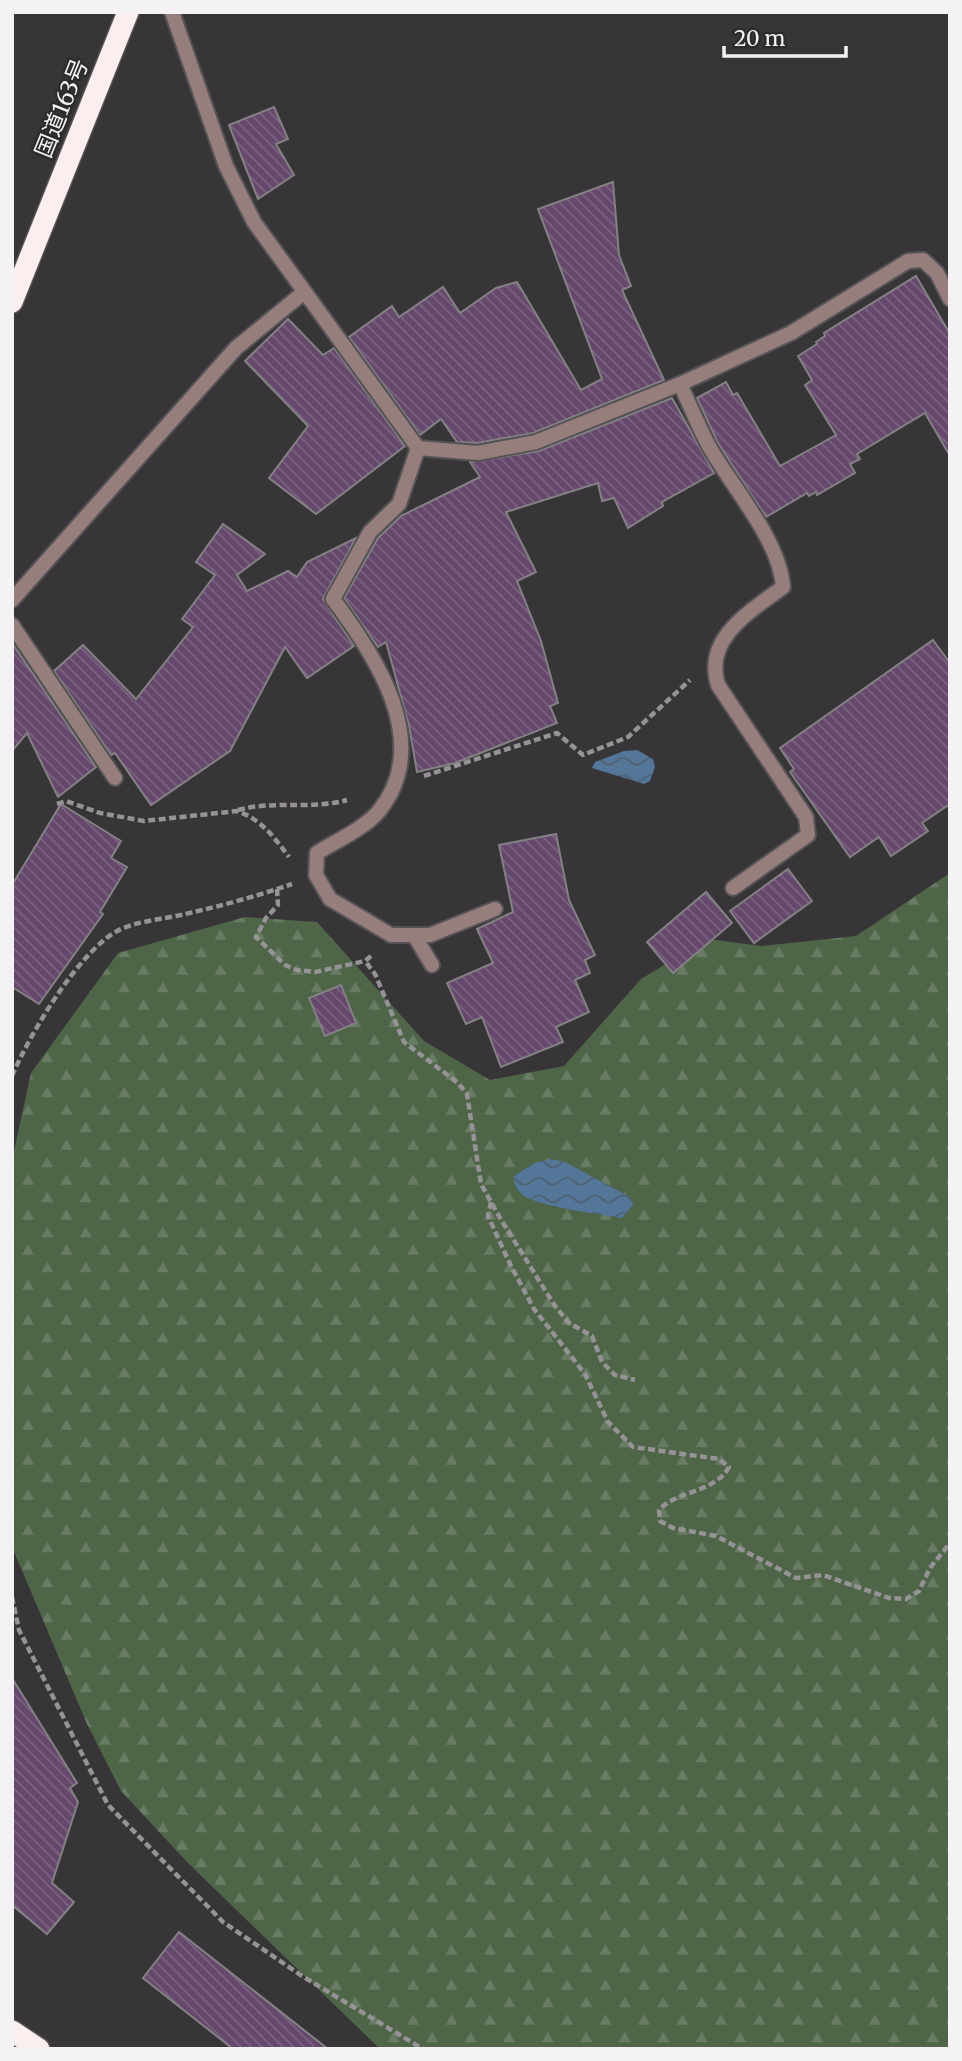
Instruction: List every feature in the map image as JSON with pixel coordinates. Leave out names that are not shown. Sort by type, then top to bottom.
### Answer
[{"type":"highway","name":"国道163号","points":[[12,302],[128,12]]},
{"type":"highway","points":[[12,2031],[39,2049]]},
{"type":"street","points":[[172,12],[226,166],[254,222],[418,448]]},
{"type":"street","points":[[418,448],[478,453],[536,442],[680,384],[791,333],[908,261],[923,260],[937,273],[950,299]]},
{"type":"street","points":[[12,600],[236,348],[303,293]]},
{"type":"street","points":[[680,384],[710,447],[742,496],[782,569],[783,587],[737,621],[718,648],[714,671],[718,685],[806,817],[808,835],[733,888]]},
{"type":"street","points":[[418,448],[399,504],[370,532],[333,599],[368,645],[389,690],[404,744],[395,780],[379,811],[317,853],[316,875],[330,899],[391,935],[430,935],[495,909]]},
{"type":"street","points":[[12,625],[116,778]]},
{"type":"street","points":[[414,935],[432,965]]},
{"type":"path","points":[[57,804],[66,801],[100,813],[144,821],[237,811],[268,804],[324,806],[358,797],[395,780],[433,775],[557,733],[583,755],[604,748],[635,731],[684,682],[714,671]]},
{"type":"path","points":[[237,811],[250,816],[271,833],[295,864],[316,875]]},
{"type":"path","points":[[12,1076],[29,1038],[53,1003],[93,951],[118,930],[277,889],[316,875]]},
{"type":"path","points":[[277,889],[278,905],[266,918],[256,937],[285,965],[315,972],[365,961],[367,956],[374,956]]},
{"type":"path","points":[[365,961],[375,974],[404,1042],[458,1083],[467,1094],[481,1184],[555,1306],[569,1323],[592,1336],[602,1362],[615,1375],[624,1380],[635,1380]]},
{"type":"path","points":[[491,1202],[488,1216],[534,1309],[585,1374],[592,1394],[608,1422],[633,1447],[719,1459],[729,1467],[724,1475],[708,1485],[667,1501],[659,1510],[660,1521],[673,1528],[716,1536],[796,1578],[823,1576],[889,1598],[906,1599],[919,1591],[930,1568],[950,1543]]},
{"type":"path","points":[[12,1597],[19,1630],[108,1805],[223,1922],[302,1976],[423,2049]]},
{"type":"green space","points":[[950,873],[950,2049],[380,2049],[188,1863],[121,1791],[87,1724],[12,1547],[12,1160],[31,1073],[118,953],[245,917],[317,922],[424,1041],[490,1080],[564,1066],[641,979],[708,939],[761,946],[856,936]]},
{"type":"water","points":[[637,750],[653,759],[655,767],[650,781],[644,784],[592,768],[595,762],[624,751]]},
{"type":"water","points":[[551,1159],[565,1162],[630,1197],[633,1205],[622,1218],[556,1207],[524,1196],[513,1177],[534,1163]]},
{"type":"building","points":[[274,107],[288,139],[276,144],[294,175],[258,199],[229,125]]},
{"type":"building","points":[[613,182],[619,255],[631,286],[622,290],[664,380],[533,433],[477,443],[457,442],[441,419],[420,435],[349,337],[392,306],[399,317],[443,287],[460,313],[496,288],[517,282],[581,390],[602,379],[538,209]]},
{"type":"building","points":[[916,276],[950,334],[950,456],[925,413],[857,454],[860,459],[850,464],[855,473],[817,495],[816,492],[809,496],[807,493],[766,517],[718,443],[697,398],[726,382],[733,395],[737,393],[780,466],[836,435],[805,385],[812,380],[798,356],[817,344],[816,342],[825,336],[824,333]]},
{"type":"building","points":[[288,319],[323,355],[334,348],[405,446],[316,514],[269,478],[308,426],[245,361]]},
{"type":"building","points":[[672,398],[714,473],[662,502],[663,506],[628,528],[614,498],[602,501],[598,483],[506,512],[536,572],[517,581],[541,641],[558,703],[550,706],[557,723],[455,763],[417,772],[409,726],[386,642],[378,647],[344,598],[378,538],[401,516],[480,477],[470,462],[539,451]]},
{"type":"building","points":[[223,524],[265,554],[237,575],[247,591],[288,571],[297,577],[307,562],[356,538],[323,599],[354,646],[307,678],[285,647],[230,751],[151,805],[115,753],[111,755],[54,671],[83,645],[136,699],[193,627],[182,619],[215,575],[196,562]]},
{"type":"building","points":[[933,640],[950,663],[950,804],[922,823],[928,831],[891,856],[879,837],[850,857],[790,772],[794,769],[780,748]]},
{"type":"building","points":[[12,643],[96,767],[58,797],[27,733],[12,751]]},
{"type":"building","points":[[61,804],[121,841],[111,858],[127,867],[100,912],[103,914],[39,1004],[12,987],[12,885]]},
{"type":"building","points":[[556,834],[569,900],[595,955],[585,960],[590,973],[575,980],[589,1012],[556,1027],[563,1042],[501,1067],[482,1017],[466,1024],[447,983],[493,963],[477,929],[513,912],[499,845]]},
{"type":"building","points":[[788,869],[812,901],[754,943],[730,911]]},
{"type":"building","points":[[706,892],[732,923],[673,973],[647,942]]},
{"type":"building","points":[[341,985],[356,1023],[325,1036],[309,998]]},
{"type":"building","points":[[12,1678],[77,1783],[70,1788],[78,1802],[52,1883],[74,1902],[47,1934],[12,1905]]},
{"type":"building","points":[[179,1932],[328,2049],[233,2049],[143,1978]]}]
